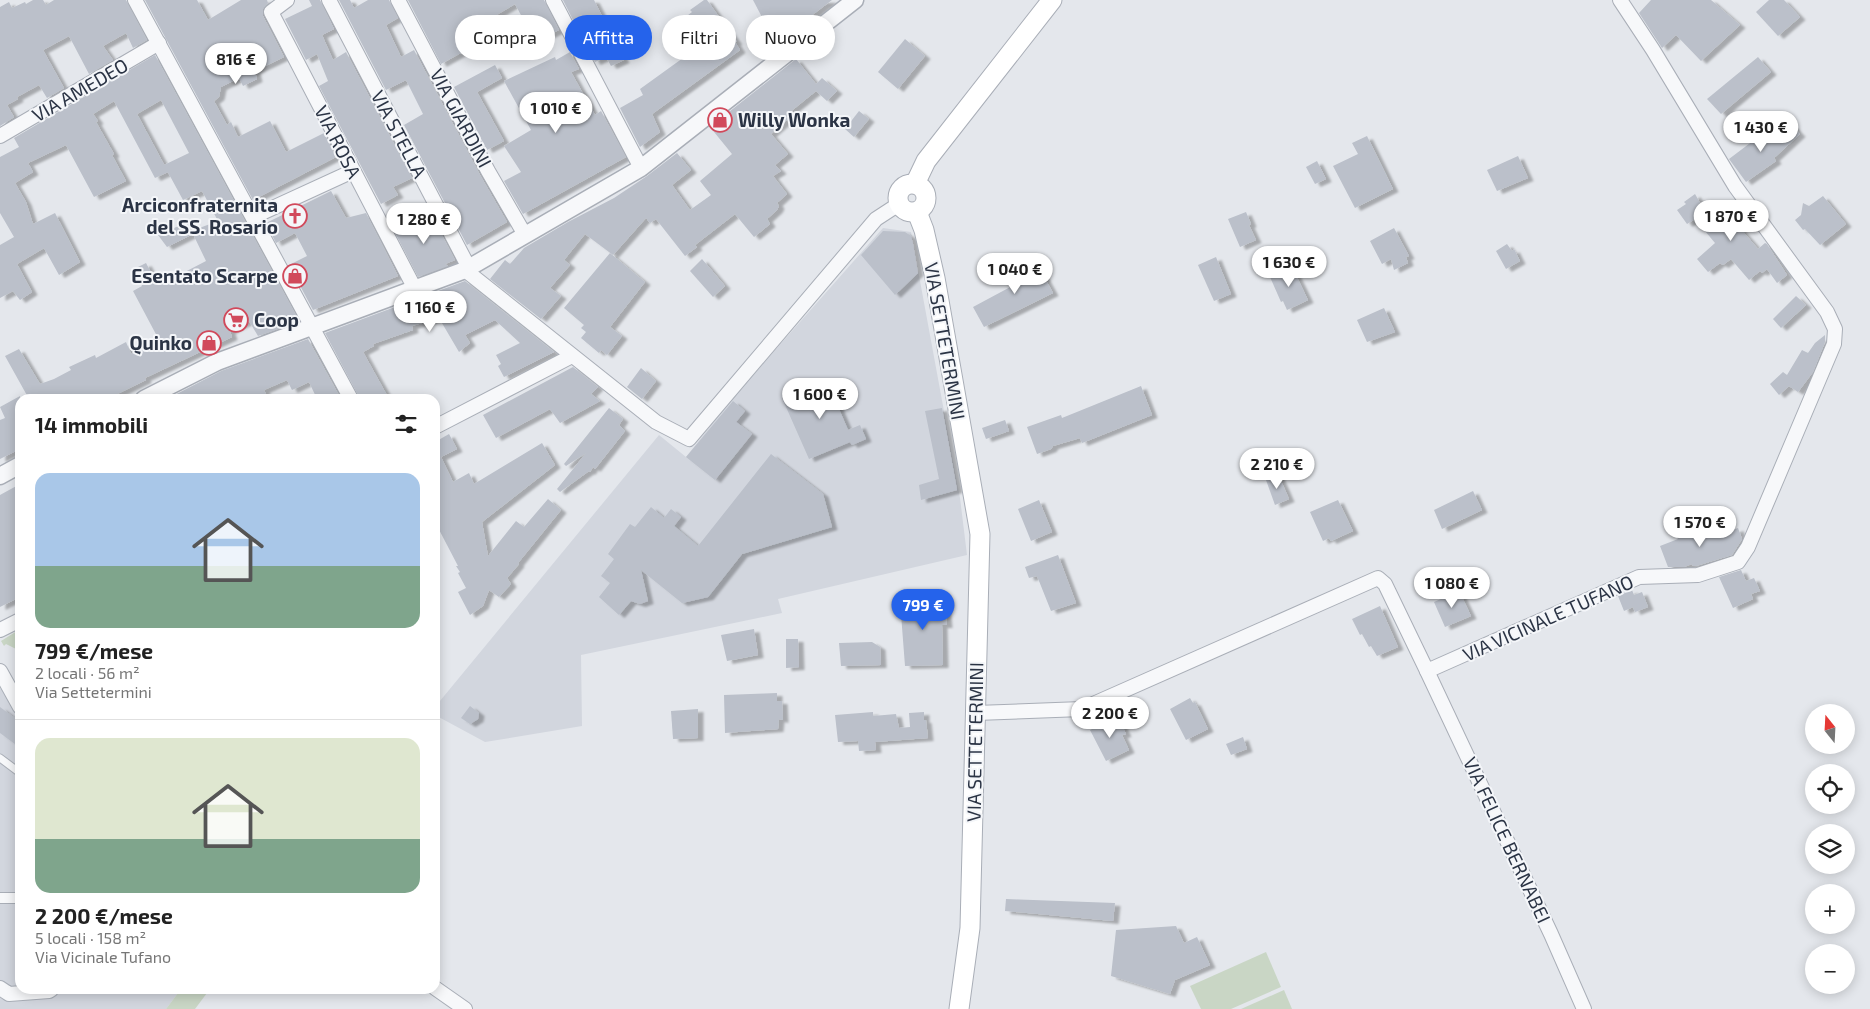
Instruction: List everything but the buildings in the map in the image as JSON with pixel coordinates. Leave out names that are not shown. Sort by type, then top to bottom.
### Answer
[{"type":"main road","points":[[916,184],[926,161],[1052,0]]},
{"type":"main road","points":[[916,184],[923,189],[926,198],[924,206],[916,212],[908,212],[899,204],[898,195],[906,185],[916,184]]},
{"type":"main road","name":"VIA SETTETERMINI","points":[[916,212],[924,230],[935,278],[980,534],[970,928],[959,1009]]},
{"type":"street","points":[[135,0],[348,394]]},
{"type":"street","name":"VIA ROSA","points":[[288,0],[271,12],[415,289]]},
{"type":"street","name":"VIA STELLA","points":[[329,0],[467,269]]},
{"type":"street","name":"VIA GIARDINI","points":[[398,0],[488,171],[525,235]]},
{"type":"street","points":[[553,0],[641,168]]},
{"type":"street","points":[[154,394],[217,362],[467,269],[641,168],[855,0]]},
{"type":"street","name":"VIA VICINALE TUFANO","points":[[1428,671],[1639,577],[1698,575],[1738,562],[1748,548],[1834,344],[1835,329],[1827,312],[1735,186],[1653,50],[1620,0]]},
{"type":"street","name":"VIA AMEDEO","points":[[0,136],[159,43]]},
{"type":"street","points":[[253,217],[353,171]]},
{"type":"street","points":[[467,269],[572,356],[656,422],[689,438],[876,219],[899,204]]},
{"type":"street","points":[[440,424],[572,356]]},
{"type":"street","points":[[0,476],[15,468]]},
{"type":"street","points":[[976,713],[1082,709],[1378,578],[1386,584],[1428,671]]},
{"type":"street","points":[[0,630],[15,622]]},
{"type":"street","points":[[0,671],[15,698]]},
{"type":"street","name":"VIA FELICE BERNABEI","points":[[1428,671],[1584,1009]]},
{"type":"street","points":[[0,898],[15,898]]},
{"type":"street","points":[[0,988],[9,994],[15,994]]},
{"type":"street","points":[[440,992],[464,1009]]},
{"type":"lane","points":[[0,758],[15,769]]},
{"type":"shaded area","points":[[883,228],[911,232],[960,498],[967,555],[778,599],[782,613],[581,655],[582,726],[485,742],[440,718],[440,701],[659,435],[686,457],[731,400]]},
{"type":"shaded area","points":[[0,688],[9,699],[15,701],[15,994],[177,994],[166,1009],[0,1009]]},
{"type":"green space","points":[[15,632],[15,648],[6,644],[4,646],[1,641]]},
{"type":"green space","points":[[1266,952],[1281,987],[1231,1009],[1201,1009],[1190,986]]},
{"type":"green space","points":[[1284,990],[1292,1009],[1241,1009]]},
{"type":"green space","points":[[177,994],[206,994],[195,1009],[166,1009]]},
{"type":"place","name":"Willy Wonka","points":[[720,120]]},
{"type":"place","name":"Arciconfraternita del SS. Rosario","points":[[295,216]]},
{"type":"place","name":"Esentato Scarpe","points":[[295,276]]},
{"type":"place","name":"Coop","points":[[236,320]]},
{"type":"place","name":"Quinko","points":[[209,343]]}]
